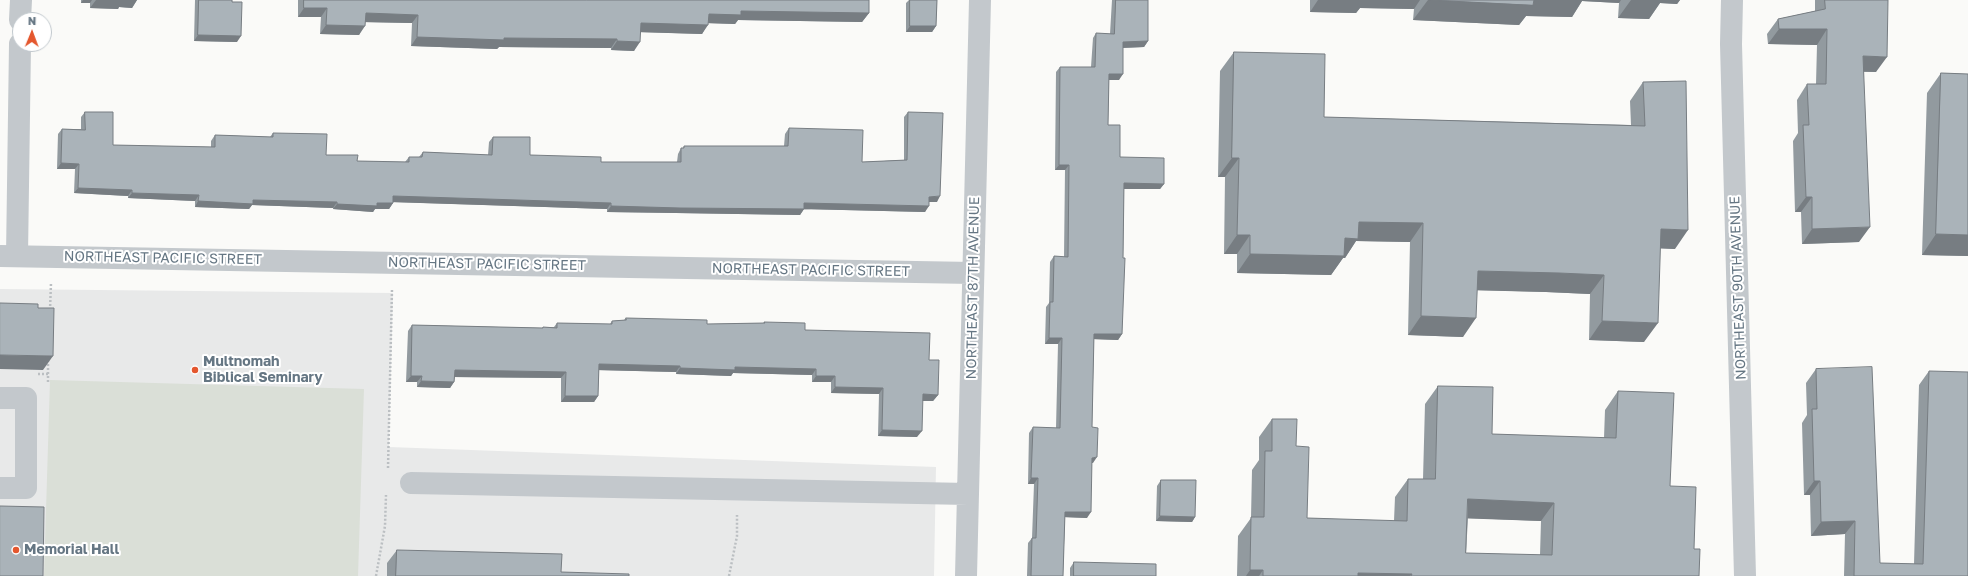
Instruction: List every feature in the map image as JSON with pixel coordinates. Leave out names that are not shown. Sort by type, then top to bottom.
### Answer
[{"type":"street","points":[[20,12],[21,0]]},
{"type":"street","name":"NORTHEAST 87TH AVENUE","points":[[966,576],[980,0]]},
{"type":"street","name":"NORTHEAST 90TH AVENUE","points":[[1732,0],[1731,44],[1745,576]]},
{"type":"street","points":[[8,256],[20,52]]},
{"type":"street","name":"NORTHEAST PACIFIC STREET","points":[[8,256],[973,273]]},
{"type":"street","points":[[0,398],[26,398],[26,488],[0,488]]},
{"type":"street","points":[[411,483],[968,494]]},
{"type":"path","points":[[50,311],[52,256]]},
{"type":"path","points":[[388,470],[393,262]]},
{"type":"path","points":[[48,358],[48,390]]},
{"type":"path","points":[[728,576],[737,536],[737,490]]},
{"type":"path","points":[[376,576],[384,526],[386,491]]},
{"type":"shaded area","name":"Multnomah Biblical Seminary","points":[[0,289],[393,293],[389,447],[936,467],[934,576],[0,576]]},
{"type":"shaded area","points":[[50,380],[364,389],[358,576],[44,576]]},
{"type":"building","points":[[199,0],[232,0],[232,2],[242,2],[241,36],[198,35]]},
{"type":"building","points":[[304,0],[869,0],[869,13],[741,11],[741,15],[709,14],[708,25],[641,23],[640,42],[617,41],[617,39],[504,38],[504,40],[417,37],[418,15],[366,13],[365,26],[326,25],[327,8],[304,8]]},
{"type":"building","points":[[910,0],[937,0],[936,26],[910,26]]},
{"type":"building","points":[[1116,0],[1148,0],[1148,41],[1123,42],[1123,74],[1109,74],[1108,125],[1120,125],[1120,157],[1164,158],[1164,184],[1124,183],[1123,258],[1125,258],[1122,334],[1094,334],[1092,427],[1098,428],[1097,457],[1092,458],[1091,512],[1065,512],[1063,576],[1031,576],[1032,538],[1036,538],[1038,478],[1031,478],[1033,427],[1060,428],[1062,338],[1049,338],[1050,302],[1053,302],[1054,256],[1068,257],[1069,165],[1059,165],[1060,67],[1095,67],[1096,33],[1114,34]]},
{"type":"building","points":[[1430,0],[1534,0],[1533,5]]},
{"type":"building","points":[[1825,0],[1888,0],[1887,57],[1863,56],[1870,227],[1812,229],[1812,197],[1806,197],[1803,125],[1809,125],[1807,84],[1826,84],[1827,29],[1779,29],[1778,19],[1825,9]]},
{"type":"building","points":[[1234,52],[1325,54],[1324,117],[1645,126],[1643,82],[1686,81],[1688,230],[1661,229],[1658,323],[1602,321],[1604,275],[1559,273],[1478,271],[1476,318],[1421,316],[1423,223],[1359,222],[1358,239],[1345,238],[1344,256],[1250,254],[1250,235],[1237,235],[1239,158],[1232,158]]},
{"type":"building","points":[[1941,73],[1968,74],[1968,235],[1936,234]]},
{"type":"building","points":[[85,112],[113,112],[113,145],[215,147],[215,135],[273,137],[273,133],[327,134],[326,155],[358,155],[357,161],[409,162],[409,157],[422,157],[423,152],[492,155],[493,137],[530,137],[530,155],[601,157],[601,162],[681,162],[681,148],[684,148],[684,146],[788,146],[789,128],[863,130],[862,162],[907,160],[908,112],[943,113],[940,196],[929,197],[929,206],[804,203],[804,209],[611,206],[611,203],[393,196],[393,203],[377,203],[377,206],[337,204],[337,202],[253,200],[253,204],[198,201],[199,195],[132,193],[132,190],[78,188],[79,164],[61,163],[62,129],[85,130]]},
{"type":"building","points":[[0,303],[38,304],[38,308],[54,308],[53,356],[0,355]]},
{"type":"building","points":[[626,318],[707,320],[707,324],[765,323],[764,322],[805,323],[805,330],[930,333],[929,360],[939,360],[938,395],[923,394],[922,431],[882,430],[883,388],[835,387],[835,376],[816,376],[816,369],[735,367],[735,370],[680,368],[680,366],[599,364],[598,396],[565,396],[566,372],[455,370],[454,382],[421,381],[422,376],[411,376],[412,325],[557,328],[557,323],[612,324],[612,321],[626,320]]},
{"type":"building","points":[[1872,367],[1880,563],[1923,564],[1929,371],[1968,372],[1968,576],[1854,576],[1855,521],[1821,522],[1820,481],[1814,481],[1812,409],[1817,409],[1816,369]]},
{"type":"building","points":[[1438,386],[1493,387],[1492,434],[1616,438],[1618,391],[1674,393],[1670,486],[1696,487],[1694,549],[1700,549],[1699,576],[1411,576],[1412,574],[1358,573],[1358,576],[1263,576],[1263,570],[1250,570],[1251,517],[1264,517],[1265,451],[1272,451],[1272,419],[1297,419],[1296,446],[1309,447],[1307,518],[1407,521],[1408,479],[1435,479]],"holes":[[[1468,499],[1554,503],[1552,555],[1466,553]]]},
{"type":"building","points":[[1161,480],[1196,480],[1195,517],[1160,516]]},
{"type":"building","points":[[0,506],[44,507],[43,576],[0,576]]},
{"type":"building","points":[[397,550],[562,554],[561,572],[629,574],[629,576],[396,576]]},
{"type":"building","points":[[1074,562],[1156,564],[1156,576],[1074,576]]},
{"type":"place","name":"Multnomah Biblical Seminary","points":[[195,370]]},
{"type":"place","name":"Memorial Hall","points":[[16,550]]}]
